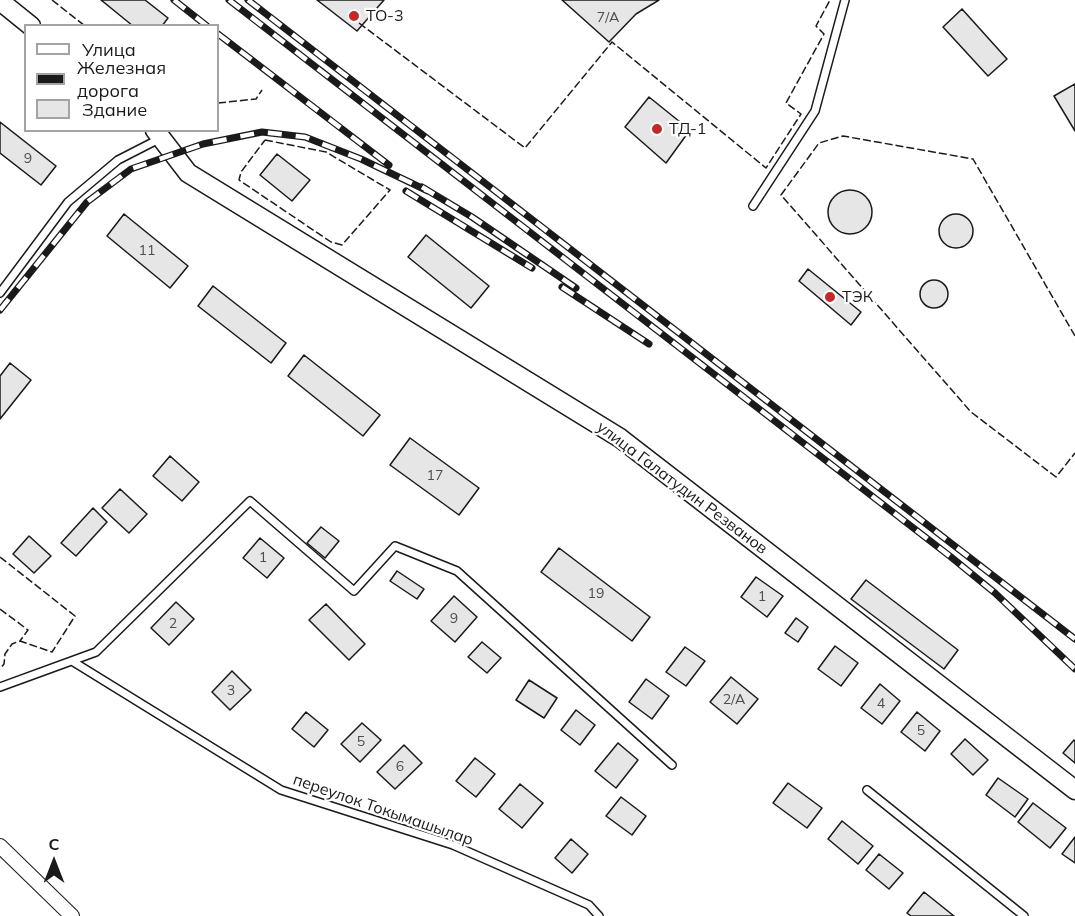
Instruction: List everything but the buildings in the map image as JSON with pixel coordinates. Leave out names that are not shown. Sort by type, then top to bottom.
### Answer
[{"type":"street","points":[[0,1],[29,24]]},
{"type":"street","name":"улица Галатудин Резванов","points":[[158,134],[188,173],[620,438],[1075,790]]},
{"type":"street","points":[[0,846],[72,916]]},
{"type":"lane","points":[[753,206],[815,111],[845,0]]},
{"type":"lane","points":[[0,293],[68,202],[118,160],[158,134]]},
{"type":"lane","points":[[0,687],[96,652],[250,501],[354,591],[395,546],[457,571],[672,765]]},
{"type":"lane","name":"переулок Токымашылар","points":[[72,661],[281,790],[453,845],[589,905],[599,916]]},
{"type":"lane","points":[[867,790],[1024,916]]},
{"type":"railway","points":[[174,0],[204,24]]},
{"type":"railway","points":[[229,0],[951,557],[995,593],[1075,669]]},
{"type":"railway","points":[[248,0],[1075,639]]},
{"type":"railway","points":[[219,35],[389,165]]},
{"type":"railway","points":[[0,310],[87,202],[131,169],[203,144],[262,132],[305,137],[361,159],[428,191]]},
{"type":"railway","points":[[422,187],[472,217],[576,288]]},
{"type":"railway","points":[[406,191],[532,268]]},
{"type":"railway","points":[[562,287],[649,344]]},
{"type":"fence","points":[[52,0],[82,24]]},
{"type":"fence","points":[[359,23],[525,148],[612,42],[766,168],[801,114],[786,103],[824,34],[816,26],[830,0]]},
{"type":"fence","points":[[219,103],[256,99],[262,90]]},
{"type":"fence","points":[[1075,336],[973,159],[843,136],[819,143],[781,195],[971,412],[1056,477],[1075,453]]},
{"type":"fence","points":[[265,140],[326,152],[390,190],[342,245],[331,242],[239,180],[241,172],[265,140]]},
{"type":"fence","points":[[0,557],[75,616],[52,652],[20,641],[12,644],[5,654],[4,664],[0,669]]},
{"type":"fence","points":[[0,609],[28,630],[20,641]]},
{"type":"place","name":"ТО-3","points":[[354,16]]},
{"type":"place","name":"ТД-1","points":[[657,129]]},
{"type":"place","name":"ТЭК","points":[[830,297]]}]
